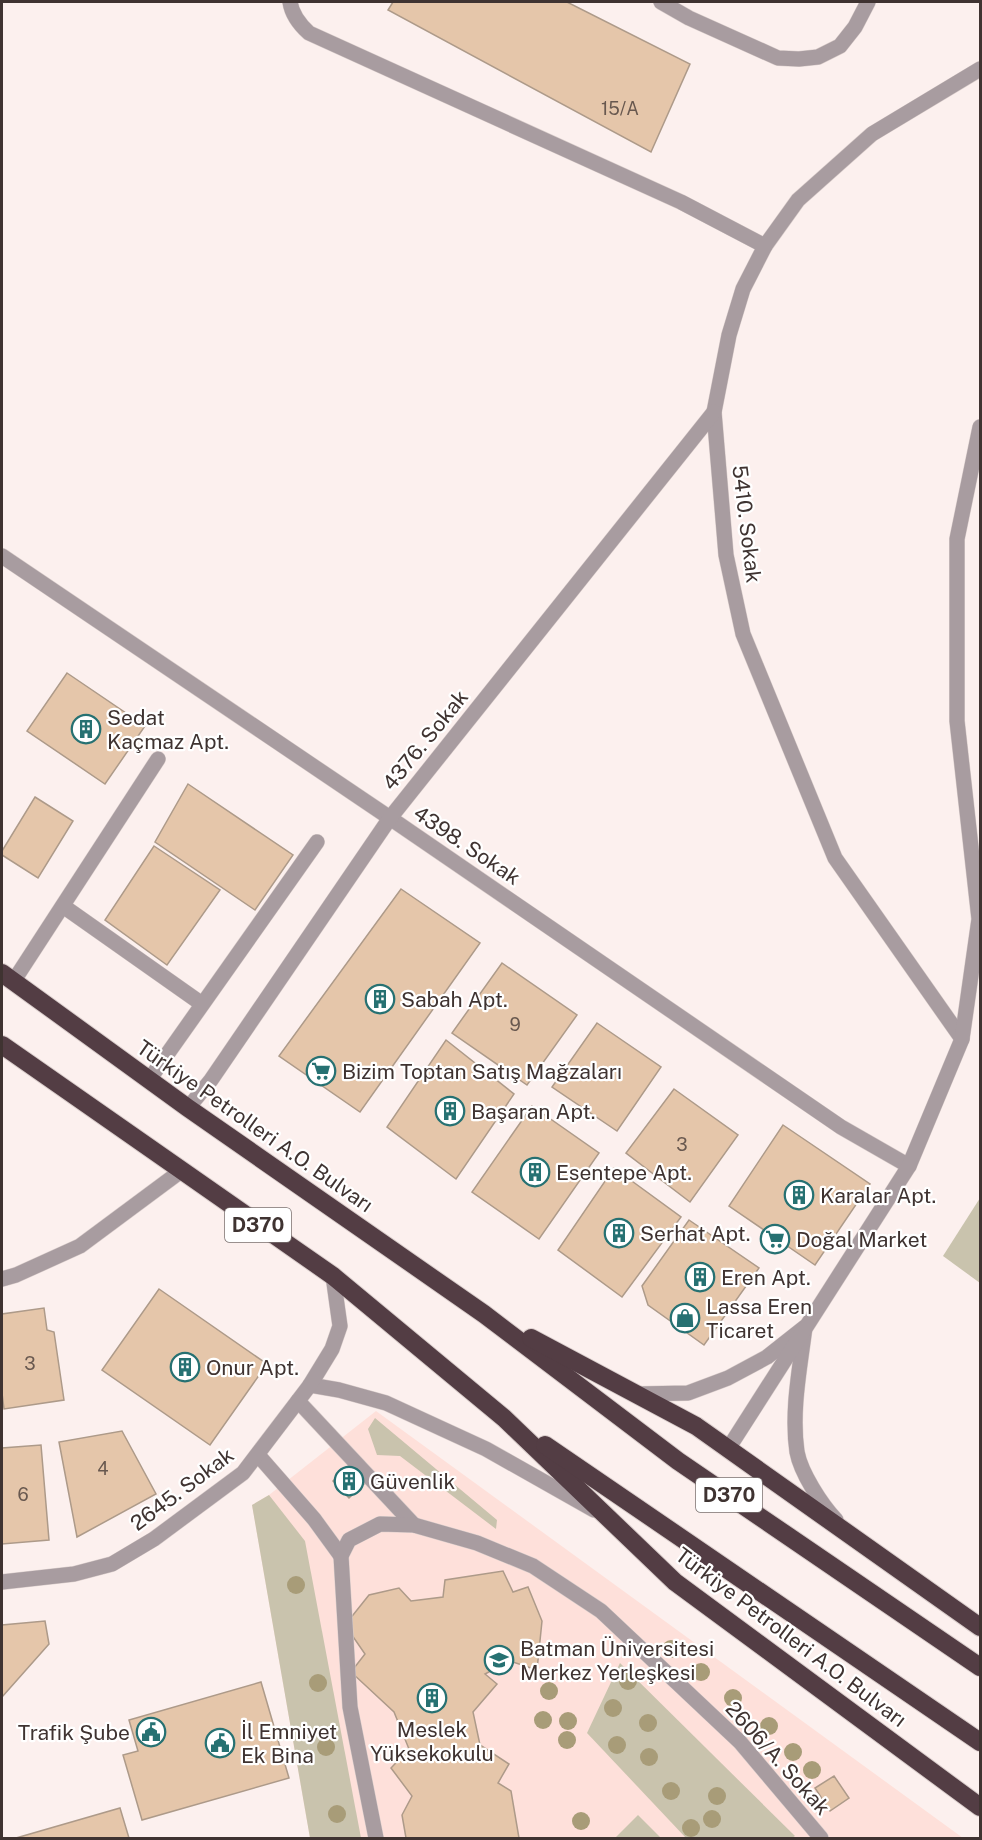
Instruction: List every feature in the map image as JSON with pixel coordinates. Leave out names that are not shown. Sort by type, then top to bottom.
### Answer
[{"type":"highway","name":"Türkiye Petrolleri A.O. Bulvarı","points":[[7,977],[188,1108],[484,1314],[678,1461],[981,1667]]},
{"type":"highway","name":"Türkiye Petrolleri A.O. Bulvarı","points":[[2,1045],[333,1276],[504,1418],[675,1582],[981,1807]]},
{"type":"highway","name":"Türkiye Petrolleri A.O. Bulvarı","points":[[484,1314],[696,1426],[981,1627]]},
{"type":"highway","name":"Türkiye Petrolleri A.O. Bulvarı","points":[[504,1418],[981,1742]]},
{"type":"street","points":[[290,2],[293,15],[309,33],[681,202],[765,246]]},
{"type":"street","points":[[661,2],[689,18],[778,58],[799,59],[818,57],[840,46],[855,27],[868,2]]},
{"type":"street","name":"5410. Sokak","points":[[962,1039],[835,858],[744,634],[726,555],[714,412],[743,289],[765,246],[798,200],[872,134],[981,69]]},
{"type":"street","name":"4376. Sokak","points":[[188,1108],[211,1080],[390,818],[714,412]]},
{"type":"street","points":[[729,1449],[909,1166],[962,1039],[979,919],[957,721],[957,539],[981,427]]},
{"type":"street","name":"4398. Sokak","points":[[2,556],[831,1120],[909,1166]]},
{"type":"street","points":[[7,977],[63,906],[158,759]]},
{"type":"street","points":[[149,1080],[316,842]]},
{"type":"street","points":[[63,906],[202,1004]]},
{"type":"street","points":[[2,1279],[80,1246],[181,1171]]},
{"type":"street","name":"2645. Sokak","points":[[2,1582],[74,1574],[112,1564],[154,1539],[243,1473],[310,1385],[332,1349],[340,1326],[333,1276]]},
{"type":"street","points":[[637,1394],[688,1393],[728,1378],[767,1357],[805,1327]]},
{"type":"street","points":[[805,1327],[795,1413],[798,1454],[810,1484],[826,1510],[850,1535]]},
{"type":"street","points":[[310,1385],[339,1390],[386,1403],[486,1449],[610,1519]]},
{"type":"street","points":[[298,1401],[414,1525]]},
{"type":"street","points":[[258,1455],[314,1519],[341,1556],[350,1707],[376,1839]]},
{"type":"street","name":"2606/A. Sokak","points":[[341,1556],[349,1540],[380,1524],[414,1525],[477,1543],[533,1566],[601,1611],[740,1742],[821,1839]]},
{"type":"shaded area","points":[[980,1198],[980,1283],[943,1256]]},
{"type":"shaded area","name":"Batman Üniversitesi Merkez Yerleşkesi","points":[[376,1411],[963,1838],[310,1838],[252,1505],[269,1495]]},
{"type":"shaded area","points":[[375,1418],[497,1520],[496,1529],[400,1456],[377,1455],[368,1429]]},
{"type":"shaded area","points":[[269,1495],[305,1541],[361,1838],[310,1838],[252,1505]]},
{"type":"shaded area","points":[[620,1663],[795,1836],[792,1838],[686,1838],[587,1733]]},
{"type":"shaded area","points":[[638,1815],[661,1838],[615,1838]]},
{"type":"building","points":[[393,2],[567,2],[690,64],[651,152],[388,10]]},
{"type":"building","name":"Sedat Kaçmaz Apt.","points":[[67,673],[145,726],[105,784],[27,731]]},
{"type":"building","points":[[188,784],[293,855],[255,910],[155,842]]},
{"type":"building","points":[[35,797],[73,821],[38,878],[2,855],[2,851]]},
{"type":"building","points":[[154,846],[220,890],[167,965],[105,920]]},
{"type":"building","name":"Sabah Apt.","points":[[401,889],[480,943],[360,1112],[279,1056]]},
{"type":"building","points":[[502,963],[577,1015],[527,1085],[452,1033]]},
{"type":"building","points":[[597,1023],[661,1067],[617,1131],[552,1087]]},
{"type":"building","name":"Başaran Apt.","points":[[446,1040],[514,1094],[456,1179],[387,1127]]},
{"type":"building","points":[[674,1089],[738,1135],[690,1202],[626,1153]]},
{"type":"building","name":"Esentepe Apt.","points":[[532,1106],[599,1153],[539,1239],[472,1192]]},
{"type":"building","name":"Karalar Apt.","points":[[783,1125],[870,1184],[815,1265],[729,1206]]},
{"type":"building","name":"Serhat Apt.","points":[[614,1168],[681,1217],[622,1297],[558,1250]]},
{"type":"building","name":"Eren Apt.","points":[[689,1220],[759,1268],[704,1345],[648,1305],[642,1286]]},
{"type":"building","name":"Onur Apt.","points":[[159,1289],[267,1364],[210,1445],[102,1370]]},
{"type":"building","points":[[44,1308],[47,1330],[54,1332],[64,1400],[4,1409],[2,1314]]},
{"type":"building","points":[[122,1431],[156,1494],[77,1537],[59,1442]]},
{"type":"building","points":[[41,1445],[49,1540],[2,1544],[2,1448]]},
{"type":"building","name":"Güvenlik","points":[[349,1465],[366,1482],[349,1498],[333,1481]]},
{"type":"building","name":"Meslek Yüksekokulu","points":[[503,1571],[513,1592],[528,1587],[542,1621],[537,1670],[510,1661],[485,1674],[497,1684],[473,1712],[480,1745],[509,1764],[498,1783],[511,1791],[519,1838],[406,1838],[402,1815],[412,1796],[391,1768],[409,1749],[394,1712],[351,1672],[365,1654],[345,1625],[369,1595],[399,1588],[411,1601],[443,1597],[445,1580]]},
{"type":"building","points":[[45,1621],[49,1644],[2,1697],[2,1625]]},
{"type":"building","points":[[261,1682],[289,1778],[142,1820],[123,1755],[138,1751],[129,1720]]},
{"type":"building","points":[[834,1776],[849,1798],[830,1811],[815,1788]]},
{"type":"building","points":[[120,1808],[129,1838],[16,1838]]},
{"type":"place","name":"Sedat Kaçmaz Apt.","points":[[86,729]]},
{"type":"place","name":"Sabah Apt.","points":[[380,999]]},
{"type":"place","name":"Bizim Toptan Satış Mağzaları","points":[[321,1071]]},
{"type":"place","name":"Başaran Apt.","points":[[450,1111]]},
{"type":"place","name":"Esentepe Apt.","points":[[535,1172]]},
{"type":"place","name":"Karalar Apt.","points":[[799,1195]]},
{"type":"place","name":"Serhat Apt.","points":[[619,1233]]},
{"type":"place","name":"Doğal Market","points":[[775,1239]]},
{"type":"place","name":"Eren Apt.","points":[[700,1277]]},
{"type":"place","name":"Lassa Eren Ticaret","points":[[685,1318]]},
{"type":"place","name":"Onur Apt.","points":[[185,1367]]},
{"type":"place","name":"Güvenlik","points":[[349,1481]]},
{"type":"place","name":"Batman Üniversitesi Merkez Yerleşkesi","points":[[499,1660]]},
{"type":"place","name":"Meslek Yüksekokulu","points":[[432,1698]]},
{"type":"place","name":"Trafik Şube","points":[[151,1732]]},
{"type":"place","name":"İl Emniyet Ek Bina","points":[[220,1743]]}]
